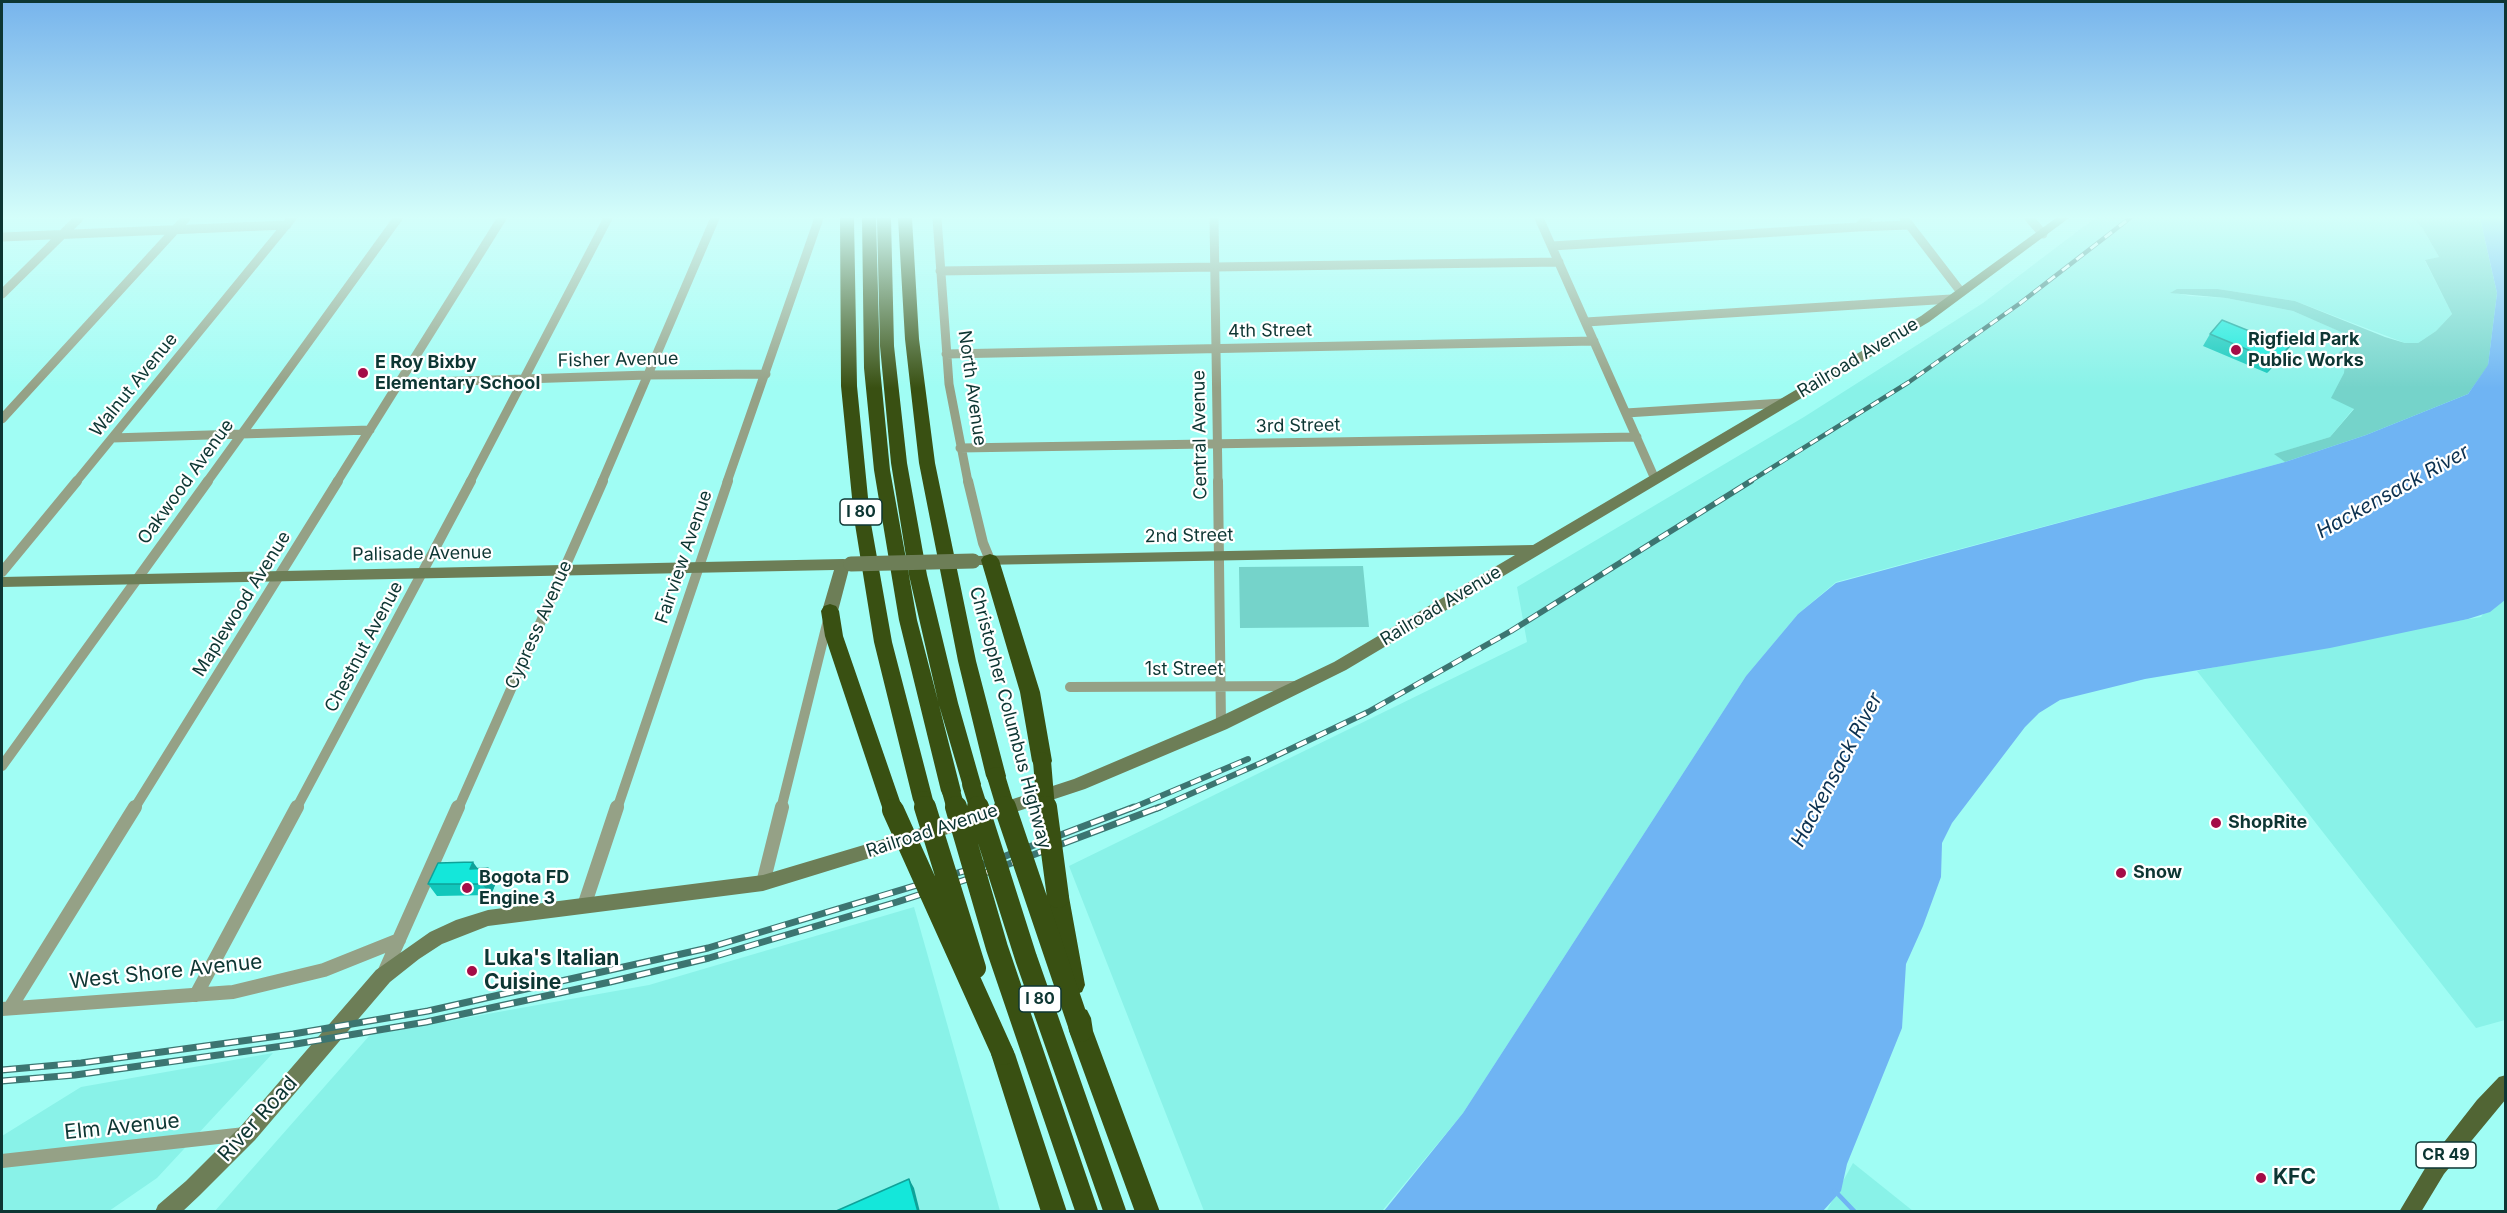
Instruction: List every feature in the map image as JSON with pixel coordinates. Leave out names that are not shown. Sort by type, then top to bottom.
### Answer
[{"type":"highway","name":"I 80","points":[[848,275],[849,386],[862,518],[883,642],[923,800],[1054,1212]]},
{"type":"highway","name":"I 80","points":[[870,275],[872,357],[882,470],[908,620],[961,788],[1022,947],[1115,1212]]},
{"type":"highway","name":"I 80","points":[[885,275],[887,346],[899,463],[918,574],[948,703],[961,788],[995,939],[1087,1212]]},
{"type":"highway","name":"Christopher Columbus Highway","points":[[908,275],[912,339],[926,454],[952,595],[996,776],[1016,844],[1148,1212]]},
{"type":"highway","points":[[981,560],[1030,692],[1042,761],[1052,861],[1082,1031]]},
{"type":"highway","points":[[830,611],[834,636],[893,810],[1003,1054]]},
{"type":"main road","name":"Railroad Avenue","points":[[763,883],[962,823],[1079,784],[1221,724],[1340,666],[1925,319],[1986,275]]},
{"type":"main road","name":"2nd Street","points":[[847,564],[1535,550]]},
{"type":"main road","name":"Palisade Avenue","points":[[2,582],[697,569],[847,564]]},
{"type":"main road","points":[[830,611],[847,564]]},
{"type":"main road","points":[[382,976],[423,946],[462,926],[488,918],[763,883]]},
{"type":"main road","name":"Cypress Avenue","points":[[344,1019],[382,976]]},
{"type":"main road","name":"River Road","points":[[165,1212],[193,1188],[248,1133],[344,1019]]},
{"type":"main road","name":"CR 49","points":[[2414,1210],[2437,1167],[2505,1084]]},
{"type":"street","points":[[2,294],[21,275]]},
{"type":"street","points":[[2,419],[134,275]]},
{"type":"street","name":"Walnut Avenue","points":[[2,573],[246,275]]},
{"type":"street","name":"Oakwood Avenue","points":[[2,766],[357,275]]},
{"type":"street","name":"Maplewood Avenue","points":[[6,1009],[467,275]]},
{"type":"street","name":"Chestnut Avenue","points":[[196,995],[422,574],[578,275]]},
{"type":"street","name":"Cypress Avenue","points":[[382,976],[564,571],[691,275]]},
{"type":"street","name":"Fairview Avenue","points":[[584,906],[697,569],[800,275]]},
{"type":"street","name":"North Avenue","points":[[940,275],[946,354],[960,448],[983,543],[981,560]]},
{"type":"street","name":"Central Avenue","points":[[1214,275],[1221,724]]},
{"type":"street","points":[[1565,275],[1655,479]]},
{"type":"street","points":[[1942,275],[1956,296]]},
{"type":"street","points":[[1586,322],[1956,296]]},
{"type":"street","name":"4th Street","points":[[946,354],[1594,341]]},
{"type":"street","name":"Fisher Avenue","points":[[399,383],[648,375],[766,374]]},
{"type":"street","points":[[1626,412],[1783,403]]},
{"type":"street","points":[[112,438],[370,430]]},
{"type":"street","name":"3rd Street","points":[[960,448],[1637,437]]},
{"type":"street","points":[[763,883],[830,611]]},
{"type":"street","name":"1st Street","points":[[1070,687],[1299,686]]},
{"type":"street","name":"West Shore Avenue","points":[[6,1009],[233,992],[286,981],[362,956],[399,939]]},
{"type":"street","name":"Elm Avenue","points":[[2,1161],[248,1133]]},
{"type":"shaded area","points":[[2020,275],[2432,275],[2452,314],[2436,331],[2418,343],[2405,343],[2295,301],[2218,289],[2171,292],[2190,296],[2226,298],[2293,311],[2374,346],[2354,408],[2330,437],[2275,454],[2285,462],[1836,582],[1798,614],[1746,676],[1463,1113],[1382,1211],[1204,1211],[1069,866],[1527,642],[1517,587],[1804,417],[1983,303]]},
{"type":"shaded area","points":[[2432,275],[2493,275],[2497,293],[2488,366],[2468,394],[2366,435],[2285,462],[2274,454],[2330,437],[2354,409],[2331,398],[2344,373],[2345,364],[2338,354],[2349,342],[2350,336],[2293,311],[2226,298],[2170,293],[2177,289],[2218,289],[2295,301],[2405,343],[2418,343],[2436,331],[2452,314]]},
{"type":"shaded area","points":[[1363,566],[1369,627],[1240,628],[1239,567]]},
{"type":"shaded area","points":[[2505,584],[2505,1020],[2476,1028],[2197,671],[2349,639],[2481,617]]},
{"type":"shaded area","points":[[914,907],[1000,1211],[214,1212],[370,1035],[649,985]]},
{"type":"shaded area","points":[[273,1053],[157,1178],[109,1211],[2,1212],[2,1136],[81,1087]]},
{"type":"shaded area","points":[[1853,1163],[1913,1211],[1826,1212]]},
{"type":"water","name":"Hackensack River","points":[[2493,275],[2505,275],[2505,600],[2490,612],[2468,619],[2330,648],[2145,679],[2060,700],[2039,713],[2025,727],[1952,823],[1942,843],[1941,877],[1906,964],[1902,1028],[1847,1164],[1841,1191],[1823,1211],[1384,1211],[1463,1113],[1746,676],[1798,614],[1836,583],[2285,462],[2366,435],[2468,394],[2488,365],[2497,293]]},
{"type":"building","points":[[2222,320],[2289,347],[2275,361],[2210,334]]},
{"type":"building","points":[[473,862],[470,869],[488,868],[482,884],[428,884],[438,863]]},
{"type":"building","points":[[909,1179],[918,1212],[834,1212]]},
{"type":"waterway","points":[[1835,1191],[1855,1212]]},
{"type":"railway","points":[[1749,482],[1909,382],[2057,275]]},
{"type":"railway","points":[[1156,809],[1261,763],[1368,712],[1511,631],[1751,481]]},
{"type":"railway","points":[[1130,809],[1248,759]]},
{"type":"railway","points":[[2,1070],[81,1063],[293,1034],[428,1011],[708,948],[974,868],[1134,807]]},
{"type":"railway","points":[[2,1081],[75,1075],[290,1045],[426,1022],[610,982],[709,958],[897,902],[977,876],[1160,807]]},
{"type":"place","name":"Rigfield Park Public Works","points":[[2236,350]]},
{"type":"place","name":"E Roy Bixby Elementary School","points":[[363,373]]},
{"type":"place","name":"ShopRite","points":[[2216,823]]},
{"type":"place","name":"Snow","points":[[2121,873]]},
{"type":"place","name":"Bogota FD Engine 3","points":[[467,888]]},
{"type":"place","name":"Luka's Italian Cuisine","points":[[472,971]]},
{"type":"place","name":"KFC","points":[[2261,1178]]}]
